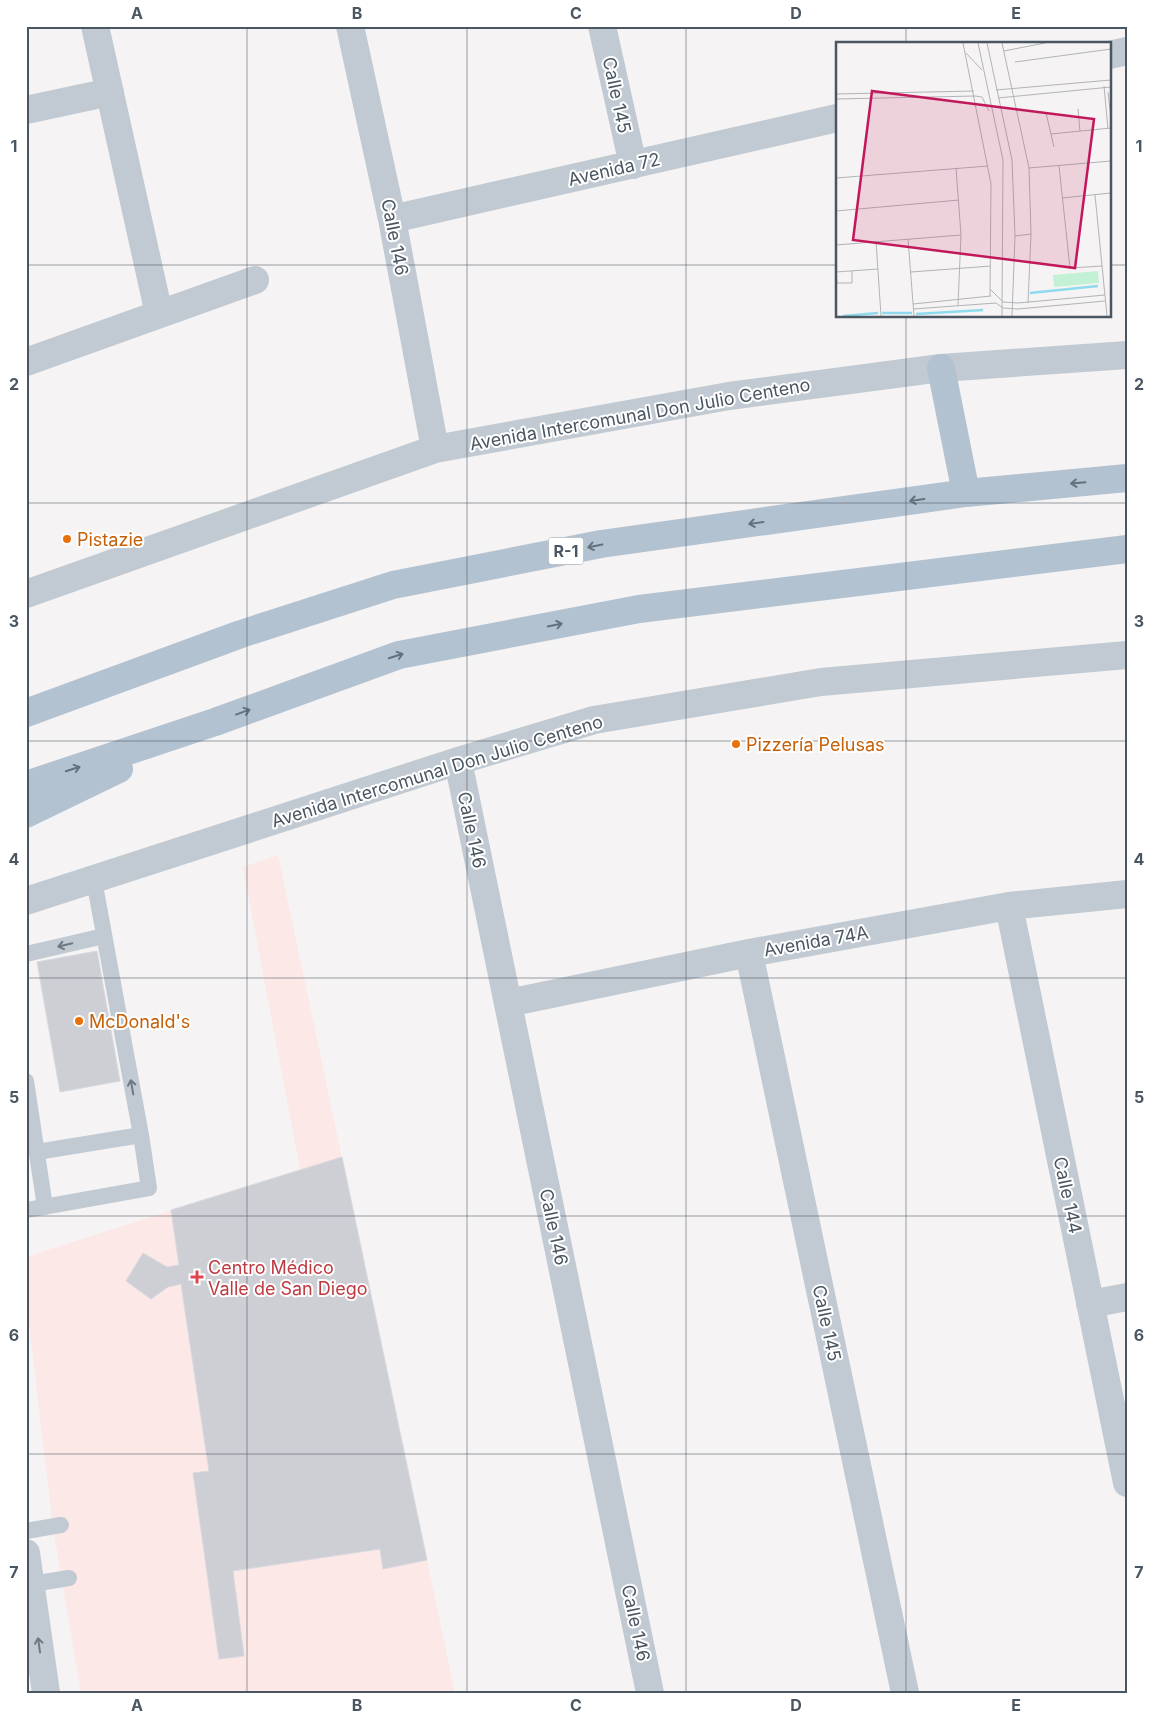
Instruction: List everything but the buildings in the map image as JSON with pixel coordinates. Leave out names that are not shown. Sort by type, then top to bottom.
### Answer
[{"type":"main road","points":[[941,368],[966,493]]},
{"type":"main road","name":"R-1","points":[[26,713],[241,634],[393,585],[601,544],[966,493],[1127,478]]},
{"type":"main road","points":[[26,785],[215,722],[400,654],[639,609],[1127,549]]},
{"type":"main road","points":[[26,814],[215,722]]},
{"type":"street","points":[[95,26],[159,314]]},
{"type":"street","name":"Calle 146","points":[[350,26],[392,219],[435,449]]},
{"type":"street","name":"Calle 145","points":[[602,26],[633,165]]},
{"type":"street","points":[[1110,55],[1127,51]]},
{"type":"street","points":[[26,110],[110,92]]},
{"type":"street","name":"Avenida 72","points":[[392,219],[836,118]]},
{"type":"street","points":[[26,362],[255,280]]},
{"type":"street","name":"Avenida Intercomunal Don Julio Centeno","points":[[26,594],[435,449],[729,396],[941,368],[1127,355]]},
{"type":"street","name":"Avenida Intercomunal Don Julio Centeno","points":[[26,901],[458,761],[594,720],[821,682],[1127,656]]},
{"type":"street","name":"Calle 146","points":[[458,761],[650,1693]]},
{"type":"street","name":"Avenida 74A","points":[[508,1003],[749,953],[1009,906],[1127,894]]},
{"type":"street","name":"Calle 144","points":[[1009,906],[1127,1483]]},
{"type":"street","name":"Calle 145","points":[[749,953],[905,1693]]},
{"type":"street","points":[[1090,1304],[1127,1297]]},
{"type":"street","points":[[26,1553],[28,1584],[46,1693]]},
{"type":"lane","points":[[26,1210],[149,1188],[94,880]]},
{"type":"lane","points":[[26,954],[104,936]]},
{"type":"lane","points":[[26,1081],[45,1207]]},
{"type":"lane","points":[[37,1152],[141,1135]]},
{"type":"lane","points":[[26,1531],[60,1525]]},
{"type":"lane","points":[[28,1584],[68,1578]]},
{"type":"shaded area","name":"Centro Médico Valle de San Diego","points":[[278,855],[455,1693],[81,1693],[53,1527],[26,1298],[26,1257],[300,1169],[243,867]]},
{"type":"place","name":"Pistazie","points":[[67,539]]},
{"type":"place","name":"Pizzería Pelusas","points":[[736,744]]},
{"type":"place","name":"McDonald's","points":[[79,1021]]},
{"type":"place","name":"Centro Médico Valle de San Diego","points":[[197,1277]]}]
